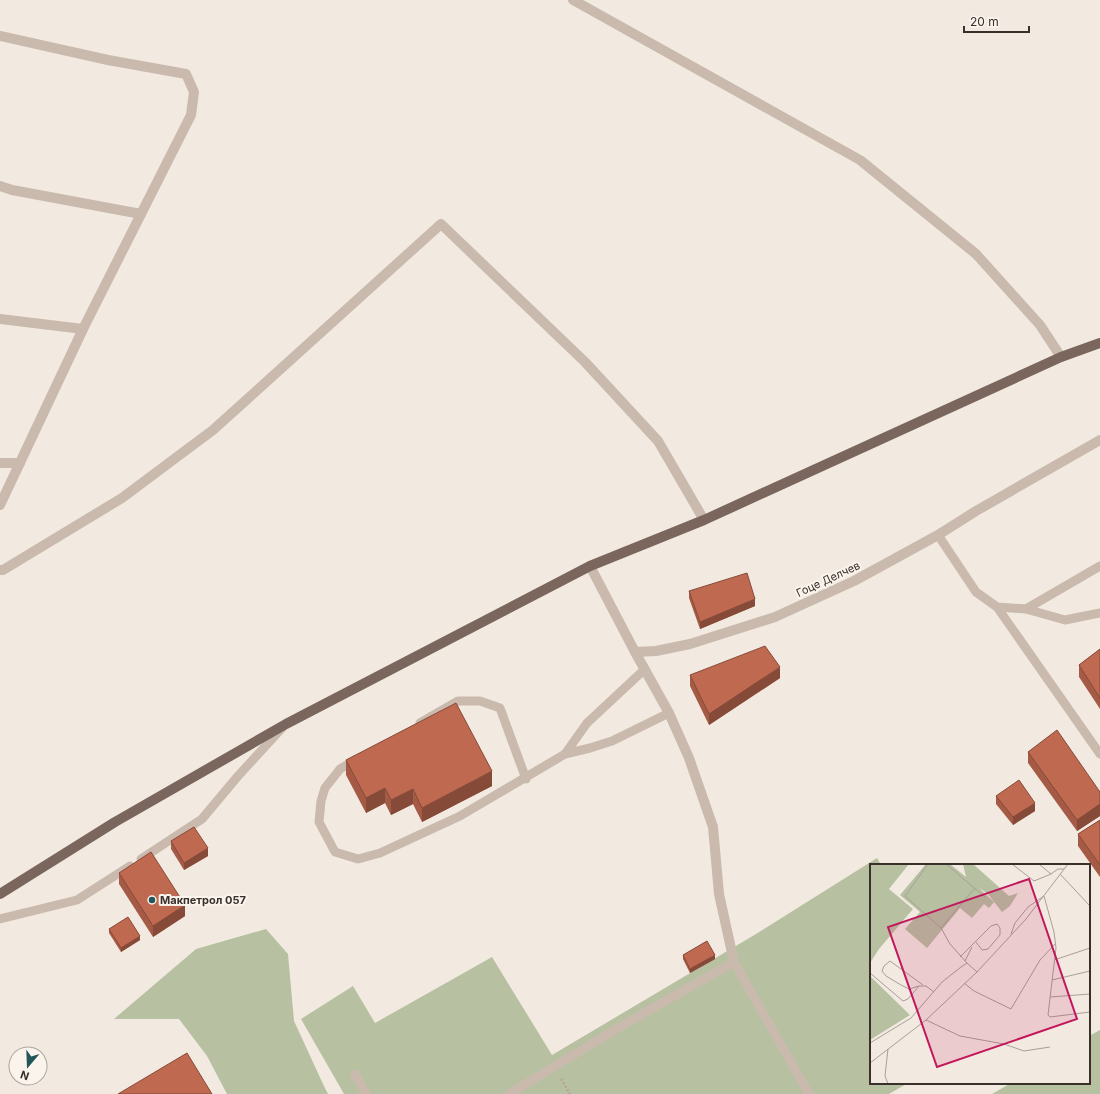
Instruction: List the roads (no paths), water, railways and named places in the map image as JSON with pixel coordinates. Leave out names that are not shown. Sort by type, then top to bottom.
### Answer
[{"type":"main road","points":[[0,894],[116,822],[286,724],[590,566],[704,520],[1061,356],[1100,343]]},
{"type":"street","points":[[573,0],[860,160],[976,254],[1040,325],[1061,356]]},
{"type":"street","points":[[0,36],[108,60],[186,74],[194,92],[191,115],[83,329],[0,505]]},
{"type":"street","points":[[0,186],[12,190],[140,214]]},
{"type":"street","points":[[0,570],[3,570],[122,498],[213,430],[441,224],[585,362],[658,441],[704,520]]},
{"type":"street","points":[[0,320],[83,329]]},
{"type":"street","name":"Гоце Делчев","points":[[635,652],[656,651],[690,644],[775,616],[854,581],[938,535],[976,511],[1100,440]]},
{"type":"street","points":[[0,463],[20,463]]},
{"type":"street","points":[[590,566],[669,713],[689,758],[713,827],[719,894],[734,962]]},
{"type":"lane","points":[[938,535],[976,592],[997,607],[1100,754]]},
{"type":"lane","points":[[1026,609],[1100,566]]},
{"type":"lane","points":[[997,607],[1026,609],[1065,620],[1100,613]]},
{"type":"lane","points":[[565,754],[587,723],[645,669]]},
{"type":"lane","points":[[409,729],[458,701],[480,701],[500,708],[526,778]]},
{"type":"lane","points":[[368,753],[340,769],[325,788],[321,801],[319,822],[335,852],[358,859],[380,853],[460,816],[565,754],[612,741],[669,713]]},
{"type":"lane","points":[[0,919],[77,900],[202,819],[238,776],[286,724]]},
{"type":"lane","points":[[509,1094],[624,1025],[734,962],[809,1094]]},
{"type":"lane","points":[[355,1074],[366,1094]]},
{"type":"place","name":"Макпетрол 057","points":[[152,900]]}]
